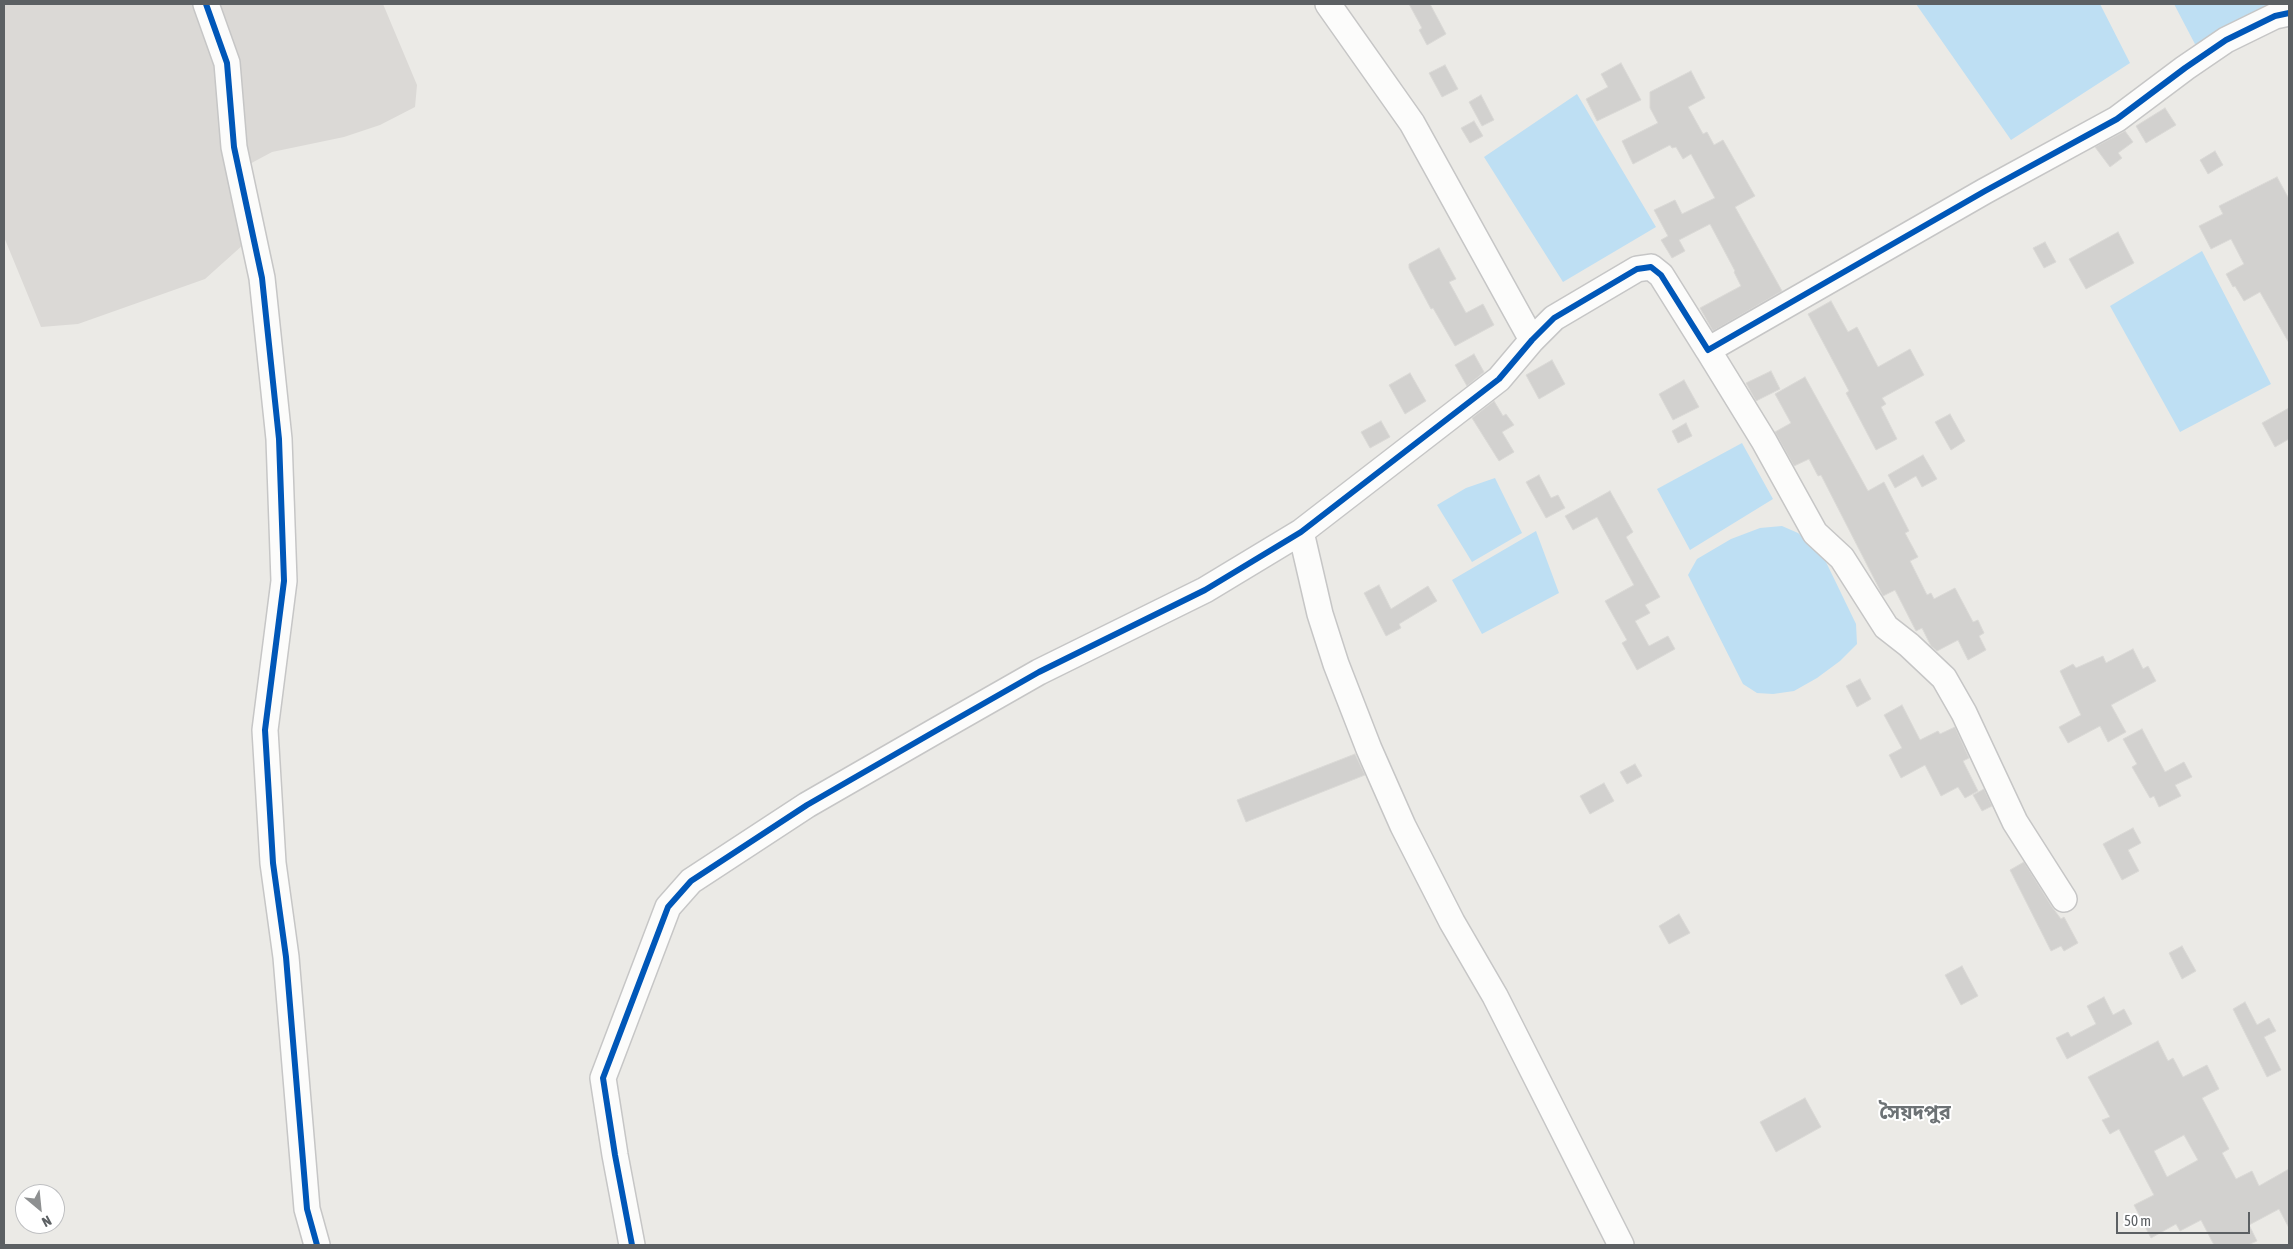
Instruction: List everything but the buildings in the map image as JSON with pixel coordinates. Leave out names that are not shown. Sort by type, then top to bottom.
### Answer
[{"type":"street","points":[[206,4],[227,63],[234,147],[262,278],[279,439],[284,581],[264,730],[273,864],[286,957],[307,1209],[317,1245]]},
{"type":"street","points":[[1328,4],[1412,123],[1532,340]]},
{"type":"street","points":[[1708,350],[1985,191],[2117,119],[2226,40],[2275,16],[2289,13]]},
{"type":"street","points":[[632,1245],[615,1155],[604,1078],[668,907],[691,881],[807,806],[939,729],[1039,672],[1205,590],[1301,532],[1479,396],[1499,379],[1532,340],[1554,318],[1637,269],[1651,267],[1661,275],[1764,441],[1815,534],[1842,558],[1886,627],[1909,645],[1944,678],[1964,713],[2015,822],[2064,899]]},
{"type":"street","points":[[1301,532],[1320,614],[1336,664],[1369,749],[1403,826],[1452,922],[1496,996],[1621,1245]]},
{"type":"shaded area","points":[[4,4],[383,4],[417,85],[415,107],[380,125],[344,137],[272,152],[231,174],[244,244],[205,279],[78,324],[41,327],[4,237]]},
{"type":"water","points":[[1916,4],[2100,4],[2130,63],[2011,140]]},
{"type":"water","points":[[2174,4],[2278,4],[2196,46]]},
{"type":"water","points":[[1577,94],[1656,227],[1563,282],[1484,157]]},
{"type":"water","points":[[2202,251],[2271,384],[2180,432],[2110,306]]},
{"type":"water","points":[[1742,443],[1773,499],[1690,550],[1657,489]]},
{"type":"water","points":[[1495,478],[1522,533],[1472,562],[1437,505],[1466,488]]},
{"type":"water","points":[[1782,526],[1798,533],[1813,546],[1826,562],[1856,624],[1857,644],[1840,661],[1817,678],[1794,691],[1773,694],[1757,693],[1743,684],[1688,575],[1697,559],[1731,539],[1760,528]]},
{"type":"water","points":[[1536,531],[1559,593],[1482,634],[1452,580]]},
{"type":"cycle path","points":[[206,4],[227,63],[234,147],[262,278],[279,439],[284,581],[265,730],[273,863],[286,957],[307,1209],[317,1245]]},
{"type":"cycle path","points":[[632,1245],[603,1078],[668,907],[691,881],[807,805],[939,729],[1039,672],[1205,590],[1301,532],[1499,379],[1532,340],[1554,318],[1637,269],[1651,267],[1661,275],[1708,350],[1985,191],[2117,119],[2226,40],[2275,16],[2289,13]]},
{"type":"district","name":"সৈয়দপুর","points":[[1915,1113]]}]
